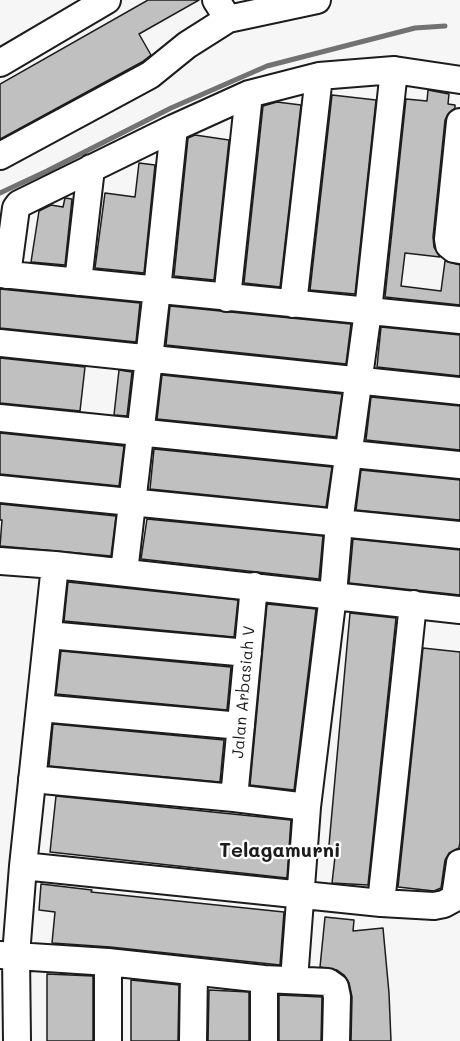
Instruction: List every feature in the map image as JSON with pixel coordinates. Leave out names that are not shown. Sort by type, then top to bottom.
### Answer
[{"type":"street","points":[[0,63],[107,0]]},
{"type":"street","points":[[0,156],[150,75],[187,45],[222,10],[314,0]]},
{"type":"street","points":[[294,980],[307,807],[333,596],[339,523],[368,311],[394,70]]},
{"type":"street","points":[[460,80],[394,70],[319,76],[249,94],[91,168],[17,206],[4,275],[460,320]]},
{"type":"street","points":[[293,304],[319,76]]},
{"type":"street","points":[[227,298],[249,94]]},
{"type":"street","points":[[460,122],[448,239],[449,245],[460,250]]},
{"type":"street","points":[[124,572],[174,128]]},
{"type":"street","points":[[78,282],[91,168]]},
{"type":"street","points":[[0,343],[460,391]]},
{"type":"street","points":[[0,418],[460,465]]},
{"type":"street","points":[[0,489],[460,535]]},
{"type":"street","points":[[0,561],[124,572],[460,610]]},
{"type":"street","points":[[17,1041],[8,955],[23,866],[55,565]]},
{"type":"street","name":"Jalan Arbasiah V","points":[[234,798],[254,586]]},
{"type":"street","points":[[381,903],[413,604]]},
{"type":"street","points":[[48,634],[248,653]]},
{"type":"street","points":[[40,708],[241,726]]},
{"type":"street","points":[[32,779],[307,807]]},
{"type":"street","points":[[23,866],[381,903],[434,906],[458,896],[460,863]]},
{"type":"street","points":[[8,955],[108,962],[264,979],[328,982],[334,987],[337,997],[336,1041]]},
{"type":"street","points":[[108,962],[108,1041]]},
{"type":"street","points":[[193,1041],[194,972]]},
{"type":"street","points":[[264,979],[264,1041]]},
{"type":"building","points":[[148,0],[199,0],[139,34],[151,55],[142,62],[0,139],[0,84]]},
{"type":"building","points":[[428,90],[449,94],[448,104],[455,105],[445,120],[433,237],[434,247],[440,257],[405,253],[401,286],[441,291],[445,261],[460,265],[460,305],[385,297],[406,99],[427,101]]},
{"type":"building","points":[[332,95],[376,100],[355,294],[310,290]]},
{"type":"building","points":[[277,102],[301,105],[280,287],[244,283],[263,106]]},
{"type":"building","points":[[195,135],[229,140],[214,280],[174,276],[188,138]]},
{"type":"building","points":[[139,163],[155,165],[144,273],[95,268],[105,193],[135,197]]},
{"type":"building","points":[[65,198],[72,199],[65,265],[31,262],[39,211],[51,205],[63,207]]},
{"type":"building","points":[[0,289],[140,303],[136,342],[0,328]]},
{"type":"building","points":[[170,306],[351,324],[346,364],[166,345]]},
{"type":"building","points":[[381,327],[460,335],[460,376],[377,367]]},
{"type":"building","points":[[0,358],[85,367],[80,411],[0,403]]},
{"type":"building","points":[[119,370],[132,372],[127,416],[114,415]]},
{"type":"building","points":[[162,375],[342,394],[336,437],[157,419]]},
{"type":"building","points":[[371,397],[460,406],[460,450],[366,440]]},
{"type":"building","points":[[0,433],[124,446],[119,486],[0,474]]},
{"type":"building","points":[[154,449],[332,467],[326,507],[150,489]]},
{"type":"building","points":[[361,470],[460,480],[460,520],[356,510]]},
{"type":"building","points":[[0,504],[116,516],[111,556],[0,546],[2,520],[0,520]]},
{"type":"building","points":[[147,519],[323,536],[319,579],[141,559]]},
{"type":"building","points":[[353,539],[460,550],[460,595],[349,583]]},
{"type":"building","points":[[68,582],[238,600],[234,637],[64,621]]},
{"type":"building","points":[[267,604],[316,609],[294,790],[250,785]]},
{"type":"building","points":[[350,613],[396,618],[368,885],[332,883],[335,857],[328,856]]},
{"type":"building","points":[[423,648],[460,652],[460,842],[459,848],[449,853],[445,860],[441,888],[434,891],[398,887]]},
{"type":"building","points":[[61,651],[231,667],[227,710],[56,694]]},
{"type":"building","points":[[53,724],[224,740],[220,782],[49,766]]},
{"type":"building","points":[[56,796],[291,820],[287,878],[50,852]]},
{"type":"building","points":[[41,884],[92,890],[91,892],[284,912],[280,965],[52,943],[55,912],[39,910]]},
{"type":"building","points":[[325,917],[354,920],[353,931],[383,928],[391,1041],[351,1041],[352,997],[349,983],[337,970],[320,967]]},
{"type":"building","points":[[47,974],[93,976],[93,1041],[47,1041]]},
{"type":"building","points":[[131,980],[179,985],[178,1041],[131,1041]]},
{"type":"building","points":[[209,990],[249,992],[249,1041],[208,1041]]},
{"type":"building","points":[[279,995],[322,997],[321,1041],[279,1041]]},
{"type":"waterway","points":[[0,193],[171,108],[267,66],[415,28],[445,26]]},
{"type":"district","name":"Telagamurni","points":[[280,851]]}]
